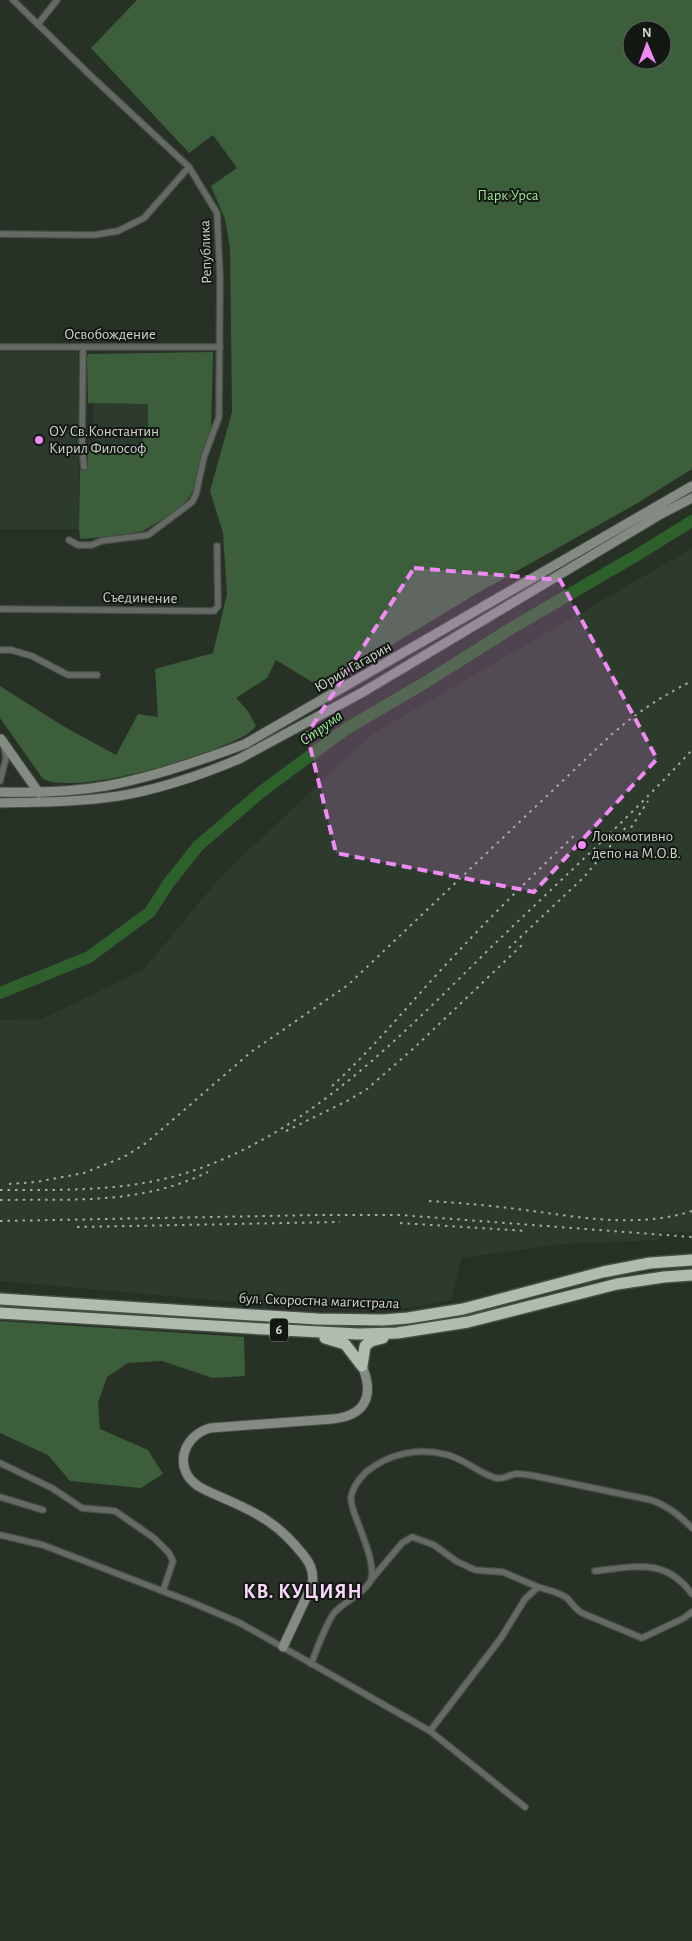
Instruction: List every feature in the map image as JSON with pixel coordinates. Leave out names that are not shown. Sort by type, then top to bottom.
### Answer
[{"type":"highway","name":"бул. Скоростна магистрала","points":[[0,1299],[317,1319],[383,1320],[438,1314],[603,1272],[650,1264],[692,1260]]},
{"type":"highway","name":"бул. Скоростна магистрала","points":[[0,1313],[358,1334],[416,1331],[468,1322],[555,1298],[617,1284],[692,1275]]},
{"type":"highway","points":[[264,1329],[341,1342],[348,1347],[362,1366]]},
{"type":"highway","points":[[362,1366],[363,1350],[368,1343],[416,1331]]},
{"type":"street","name":"Република","points":[[13,0],[189,167],[218,213],[219,417],[204,457],[196,494],[192,502],[148,535],[100,541],[92,545],[78,544],[69,540]]},
{"type":"street","points":[[38,24],[57,0]]},
{"type":"street","points":[[0,234],[94,235],[118,231],[144,218],[189,167]]},
{"type":"street","name":"Освобождение","points":[[0,346],[220,347]]},
{"type":"street","points":[[83,347],[82,448],[84,467]]},
{"type":"street","name":"Юрий Гагарин","points":[[0,792],[39,793],[78,790],[122,782],[166,771],[245,744],[692,486]]},
{"type":"street","name":"Юрий Гагарин","points":[[0,802],[117,796],[170,784],[232,762],[258,750],[355,696],[661,514],[692,498]]},
{"type":"street","name":"Съединение","points":[[0,609],[214,611],[218,606],[217,546]]},
{"type":"street","points":[[0,650],[11,650],[32,656],[68,675],[96,675]]},
{"type":"street","points":[[0,738],[39,793]]},
{"type":"street","points":[[0,738],[6,758],[0,781]]},
{"type":"street","points":[[283,1647],[312,1585],[313,1574],[310,1564],[283,1532],[268,1520],[193,1482],[186,1469],[185,1449],[187,1443],[196,1434],[210,1428],[332,1420],[351,1415],[360,1408],[368,1392],[368,1381],[362,1366]]},
{"type":"street","points":[[370,1582],[372,1572],[370,1559],[353,1511],[351,1497],[354,1486],[361,1476],[376,1464],[395,1455],[409,1452],[431,1452],[464,1460],[495,1478],[502,1479],[515,1474],[530,1476],[650,1500],[666,1505],[692,1528]]},
{"type":"street","points":[[0,1463],[52,1488],[82,1508],[115,1511],[154,1538],[169,1553],[173,1561],[163,1591]]},
{"type":"street","points":[[0,1496],[43,1510]]},
{"type":"street","points":[[0,1535],[43,1545],[240,1623],[430,1731],[525,1806]]},
{"type":"street","points":[[311,1664],[335,1612],[355,1597],[402,1543],[412,1537],[434,1545],[456,1561],[475,1570],[503,1572],[538,1587],[553,1591],[567,1598],[575,1609],[582,1613],[642,1638],[684,1618],[692,1612]]},
{"type":"street","points":[[595,1571],[639,1567],[657,1568],[669,1572],[684,1583],[692,1594]]},
{"type":"street","points":[[430,1731],[501,1638],[525,1598],[538,1587]]},
{"type":"highlighted area","points":[[414,568],[560,580],[657,759],[534,892],[336,853],[307,734]]},
{"type":"shaded area","name":"ОУ Св.Константин Кирил Философ","points":[[0,352],[78,352],[79,529],[0,529]]},
{"type":"shaded area","points":[[93,403],[148,404],[148,431],[136,452],[88,446],[88,442],[94,441]]},
{"type":"shaded area","points":[[692,548],[692,1233],[659,1231],[659,1240],[563,1244],[462,1258],[451,1300],[403,1309],[281,1306],[0,1281],[0,1020],[42,1019],[144,969],[223,874],[371,735]]},
{"type":"green space","name":"Парк Урса","points":[[137,0],[692,0],[692,469],[636,504],[476,594],[317,690],[312,682],[276,660],[267,678],[236,698],[248,711],[256,726],[246,735],[203,754],[175,763],[113,778],[61,783],[43,779],[0,718],[0,686],[63,726],[116,755],[138,714],[158,717],[155,669],[213,653],[227,594],[223,533],[210,491],[232,412],[230,248],[225,219],[211,186],[237,168],[213,135],[189,153],[91,48]]},
{"type":"green space","points":[[213,352],[211,429],[201,455],[194,489],[189,498],[174,512],[143,531],[119,536],[80,539],[80,470],[87,469],[88,446],[135,452],[148,431],[148,404],[88,403],[88,354]]},
{"type":"green space","points":[[0,1321],[244,1337],[245,1376],[213,1378],[162,1361],[128,1363],[107,1377],[98,1403],[100,1429],[148,1450],[163,1474],[141,1488],[70,1481],[48,1455],[0,1433]]},
{"type":"waterway","name":"Струма","points":[[0,993],[89,957],[150,912],[168,884],[198,846],[261,792],[346,729],[692,521]]},
{"type":"railway","points":[[9,1184],[36,1182],[84,1173],[124,1157],[146,1143],[251,1052],[348,985],[620,727],[650,705],[692,681]]},
{"type":"railway","points":[[0,1190],[99,1188],[123,1186],[171,1177],[195,1170],[241,1151],[284,1127],[325,1099],[402,1034],[625,819],[692,750]]},
{"type":"railway","points":[[627,834],[648,801]]},
{"type":"railway","points":[[509,948],[584,877],[627,826]]},
{"type":"railway","points":[[332,1086],[364,1055],[484,925],[577,833]]},
{"type":"railway","points":[[286,1131],[367,1089],[414,1048],[522,945]]},
{"type":"railway","points":[[0,1200],[80,1199],[132,1195],[183,1183],[208,1172]]},
{"type":"railway","points":[[429,1201],[484,1205],[616,1220],[654,1219],[692,1211]]},
{"type":"railway","points":[[0,1221],[400,1215],[692,1237]]},
{"type":"railway","points":[[77,1227],[340,1222]]},
{"type":"railway","points":[[400,1223],[527,1231]]},
{"type":"place","name":"ОУ Св.Константин Кирил Философ","points":[[39,440]]},
{"type":"place","name":"Локомотивно депо на М.О.В.","points":[[582,845]]},
{"type":"district","name":"КВ. КУЦИЯН","points":[[303,1592]]}]
